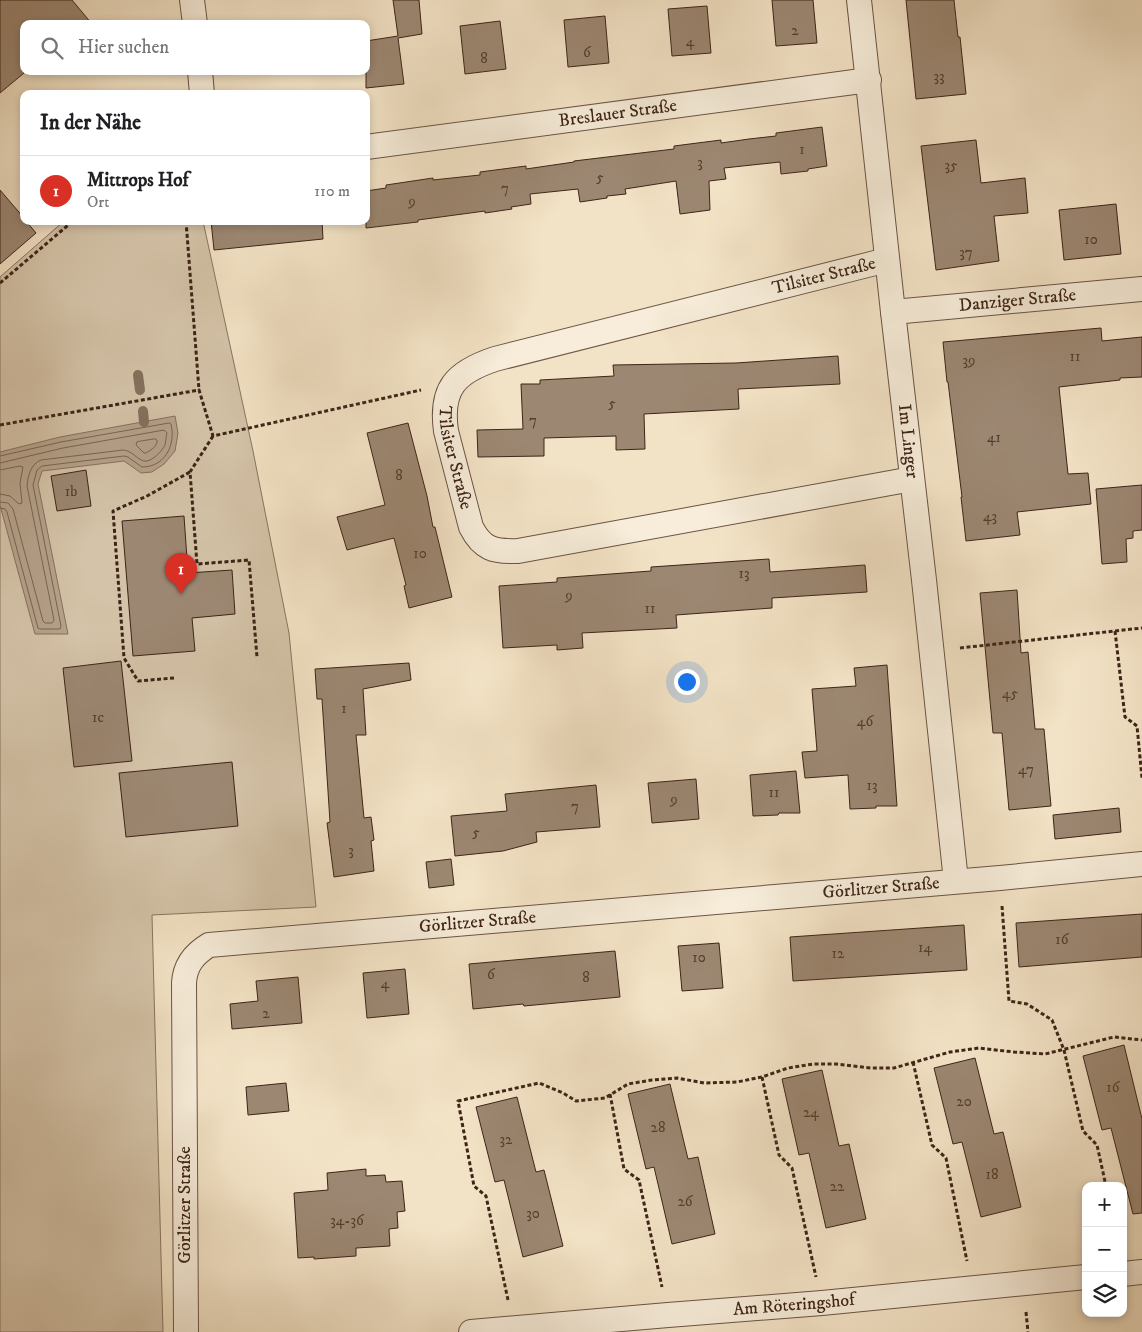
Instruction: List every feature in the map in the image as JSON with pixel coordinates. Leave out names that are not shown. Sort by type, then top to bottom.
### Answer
[{"type":"street","points":[[192,0],[194,20]]},
{"type":"street","name":"Im Linger","points":[[859,0],[956,882]]},
{"type":"street","points":[[200,75],[202,90]]},
{"type":"street","name":"Breslauer Straße","points":[[370,146],[869,80]]},
{"type":"street","name":"Tilsiter Straße","points":[[887,260],[481,364],[468,370],[458,378],[451,388],[445,407],[446,431],[471,527],[476,538],[495,550],[518,551],[912,479]]},
{"type":"street","name":"Danziger Straße","points":[[893,312],[1142,289]]},
{"type":"street","name":"Görlitzer Straße","points":[[186,1332],[184,974],[194,956],[210,945],[956,882],[1142,864]]},
{"type":"street","points":[[1127,1274],[1142,1272]]},
{"type":"street","name":"Am Röteringshof","points":[[471,1332],[822,1303],[1082,1277]]},
{"type":"path","points":[[0,283],[68,225]]},
{"type":"path","points":[[186,225],[199,390],[213,436]]},
{"type":"path","points":[[174,678],[138,681],[124,658],[114,511],[147,496],[190,472],[213,436],[429,389],[451,388]]},
{"type":"path","points":[[0,425],[199,390]]},
{"type":"path","points":[[190,472],[196,564],[249,560],[257,657]]},
{"type":"path","points":[[932,652],[1142,628]]},
{"type":"path","points":[[1115,631],[1125,717],[1136,726],[1142,778]]},
{"type":"path","points":[[1000,878],[1009,1001],[1027,1004],[1052,1020],[1064,1050],[1083,1131],[1097,1145],[1105,1182]]},
{"type":"path","points":[[514,1328],[486,1196],[474,1186],[458,1101],[539,1083],[563,1093],[576,1101],[605,1098],[628,1084],[652,1080],[677,1078],[704,1083],[737,1082],[762,1077],[788,1068],[813,1064],[894,1068],[950,1052],[979,1048],[1045,1054],[1114,1037],[1142,1040]]},
{"type":"path","points":[[913,1062],[932,1145],[946,1158],[972,1289]]},
{"type":"path","points":[[762,1077],[779,1155],[792,1168],[822,1303]]},
{"type":"path","points":[[610,1094],[624,1169],[639,1180],[668,1315]]},
{"type":"shaded area","points":[[59,225],[204,225],[253,451],[289,633],[316,907],[152,915],[163,1332],[0,1332],[0,277]]},
{"type":"water","points":[[175,416],[178,433],[175,451],[164,464],[152,472],[141,473],[124,461],[42,471],[38,484],[68,634],[35,634],[0,505],[0,452],[60,437]]},
{"type":"building","points":[[0,0],[72,0],[89,20],[20,20],[20,75],[22,75],[0,93]]},
{"type":"building","points":[[393,0],[419,0],[422,34],[398,38],[404,84],[366,88],[366,75],[370,75],[370,40],[398,36]]},
{"type":"building","points":[[772,0],[813,0],[817,43],[776,46]]},
{"type":"building","points":[[906,0],[954,0],[966,94],[916,99]]},
{"type":"building","points":[[707,6],[711,53],[672,56],[668,9]]},
{"type":"building","points":[[605,16],[609,63],[568,67],[564,20]]},
{"type":"building","points":[[500,21],[506,69],[465,74],[460,26]]},
{"type":"building","points":[[822,127],[827,166],[808,169],[808,171],[781,174],[780,162],[724,168],[726,179],[709,181],[710,210],[680,214],[676,181],[625,189],[626,194],[580,202],[578,189],[530,194],[531,204],[511,207],[512,209],[485,213],[485,211],[366,228],[366,225],[370,225],[370,190],[386,188],[386,185],[433,178],[433,180],[480,175],[480,172],[526,166],[526,169],[674,149],[674,146],[721,140],[721,143],[776,136],[776,133]]},
{"type":"building","points":[[976,140],[981,183],[1025,178],[1028,213],[994,216],[999,261],[936,270],[921,146]]},
{"type":"building","points":[[0,190],[20,213],[20,225],[29,225],[36,233],[0,264]]},
{"type":"building","points":[[1116,204],[1121,254],[1064,260],[1059,210]]},
{"type":"building","points":[[211,225],[322,225],[323,239],[214,250]]},
{"type":"building","points":[[1101,328],[1102,341],[1142,337],[1142,377],[1120,378],[1120,380],[1059,387],[1068,474],[1088,473],[1091,504],[1017,512],[1020,535],[966,541],[943,342]]},
{"type":"building","points":[[838,356],[840,384],[738,389],[739,409],[644,414],[645,449],[616,450],[616,436],[544,438],[544,456],[478,457],[477,430],[523,429],[521,384],[540,384],[540,380],[614,376],[613,365],[736,363]]},
{"type":"building","points":[[408,423],[452,597],[409,608],[404,586],[406,585],[394,538],[347,550],[337,517],[385,505],[367,433]]},
{"type":"building","points":[[86,470],[91,506],[57,511],[51,476]]},
{"type":"building","points":[[1142,485],[1142,530],[1133,531],[1133,538],[1126,539],[1127,562],[1102,564],[1096,489]]},
{"type":"building","points":[[184,516],[188,573],[232,570],[235,614],[192,618],[195,651],[133,656],[122,521]]},
{"type":"building","points":[[769,559],[770,572],[865,565],[867,592],[772,598],[772,608],[676,615],[677,628],[582,633],[583,648],[557,650],[557,645],[503,648],[499,586],[557,582],[557,578],[651,571],[651,567]]},
{"type":"building","points":[[1017,590],[1021,653],[1028,652],[1035,729],[1044,729],[1051,806],[1009,810],[1002,733],[993,733],[980,593]]},
{"type":"building","points":[[121,661],[132,761],[74,767],[63,668]]},
{"type":"building","points":[[409,663],[411,680],[363,689],[366,735],[356,735],[364,818],[371,817],[374,840],[371,841],[374,871],[334,877],[327,823],[330,822],[322,699],[317,699],[315,669]]},
{"type":"building","points":[[887,665],[897,806],[850,809],[848,775],[805,778],[802,752],[817,751],[812,689],[856,686],[854,668]]},
{"type":"building","points":[[232,762],[238,826],[126,837],[119,773]]},
{"type":"building","points":[[796,771],[800,813],[753,816],[750,775]]},
{"type":"building","points":[[696,779],[699,819],[652,823],[648,783]]},
{"type":"building","points":[[596,785],[600,827],[536,832],[537,842],[503,851],[455,856],[451,816],[507,811],[505,794]]},
{"type":"building","points":[[1119,808],[1121,832],[1055,839],[1053,815]]},
{"type":"building","points":[[451,859],[454,885],[429,888],[426,862]]},
{"type":"building","points":[[1142,914],[1142,957],[1019,967],[1016,923]]},
{"type":"building","points":[[964,925],[967,970],[793,981],[790,937]]},
{"type":"building","points":[[719,943],[723,988],[682,991],[678,946]]},
{"type":"building","points":[[615,951],[620,997],[473,1009],[469,964]]},
{"type":"building","points":[[405,969],[409,1014],[367,1018],[363,973]]},
{"type":"building","points":[[298,977],[302,1023],[232,1029],[230,1004],[258,1001],[256,981]]},
{"type":"building","points":[[1124,1045],[1142,1119],[1142,1213],[1133,1214],[1127,1191],[1127,1182],[1125,1182],[1111,1128],[1102,1130],[1083,1056]]},
{"type":"building","points":[[975,1058],[994,1134],[1003,1132],[1021,1207],[981,1217],[962,1142],[953,1144],[934,1068]]},
{"type":"building","points":[[822,1070],[839,1146],[849,1144],[866,1219],[826,1228],[809,1153],[799,1155],[782,1079]]},
{"type":"building","points":[[286,1083],[289,1111],[248,1115],[246,1087]]},
{"type":"building","points":[[670,1084],[688,1159],[698,1157],[715,1234],[672,1244],[654,1167],[646,1169],[628,1094]]},
{"type":"building","points":[[517,1097],[536,1172],[544,1170],[563,1246],[523,1257],[504,1180],[495,1182],[476,1107]]},
{"type":"building","points":[[366,1169],[366,1176],[385,1175],[386,1182],[402,1181],[405,1211],[397,1212],[398,1228],[389,1229],[390,1246],[356,1248],[356,1256],[314,1259],[314,1257],[298,1258],[294,1193],[328,1190],[327,1173]]},
{"type":"waterway","points":[[138,375],[140,390]]},
{"type":"waterway","points":[[143,411],[144,422]]},
{"type":"place","name":"Mittrops Hof","points":[[181,594]]}]
